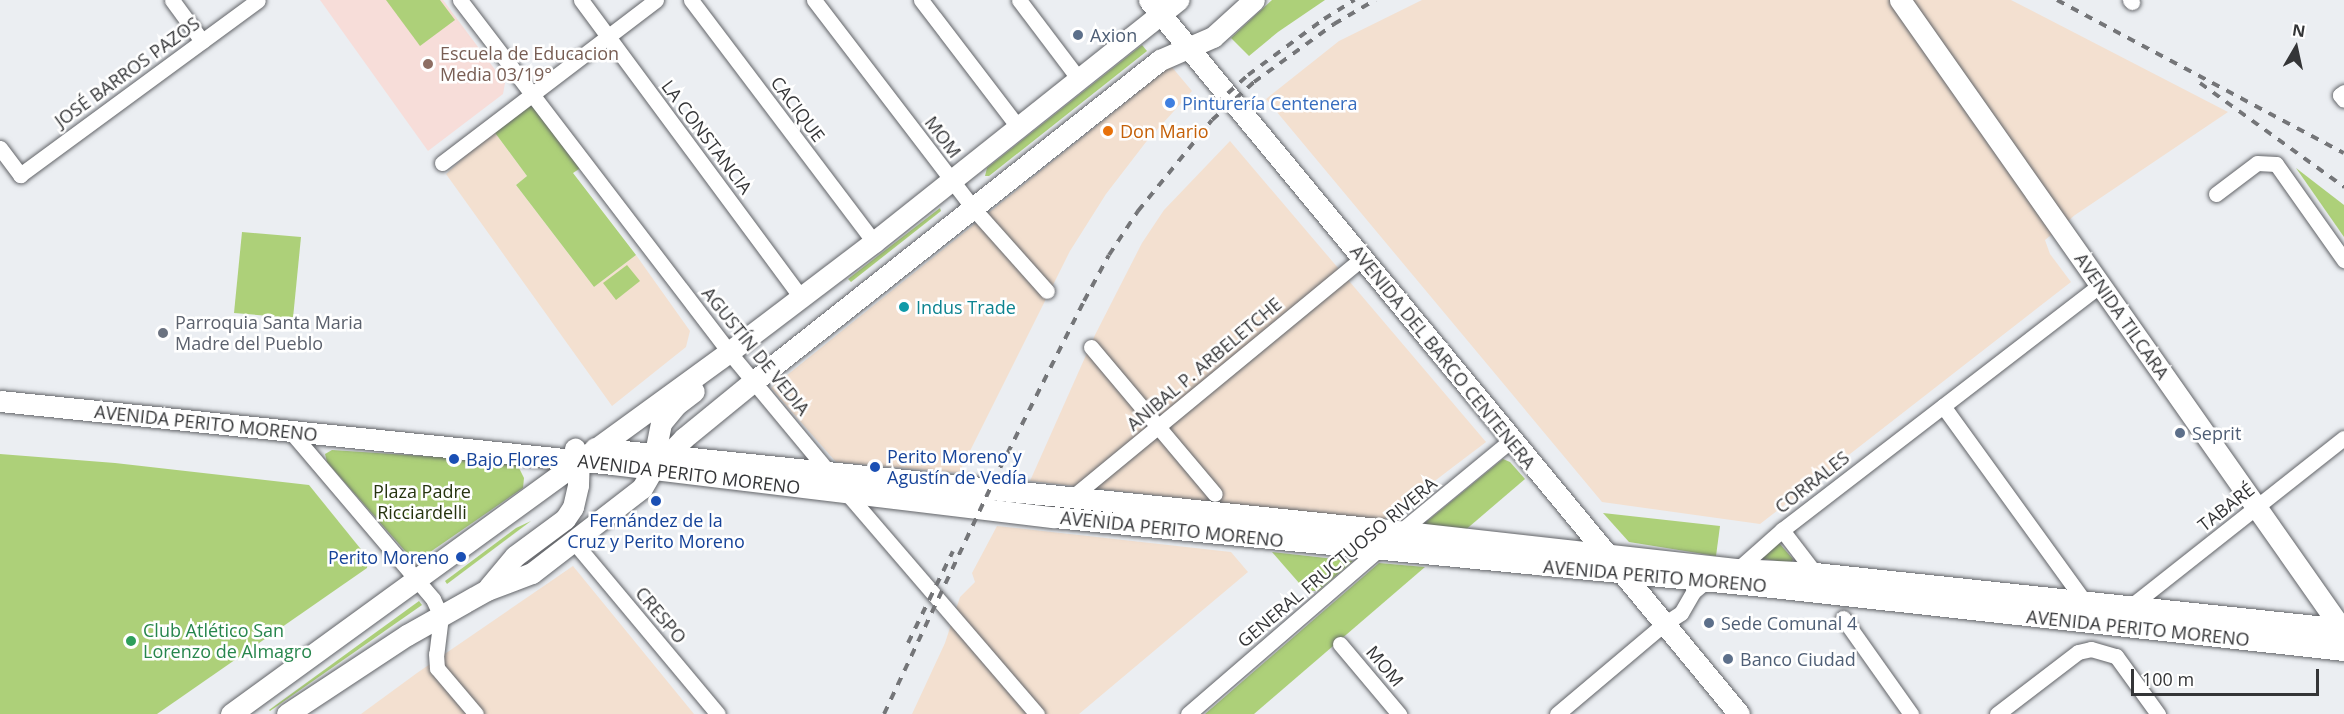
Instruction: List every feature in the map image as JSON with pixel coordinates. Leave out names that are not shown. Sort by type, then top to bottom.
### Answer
[{"type":"main road","points":[[231,714],[418,580],[577,454],[596,448],[726,354],[874,242],[1018,127],[1078,78],[1155,7],[1178,0]]},
{"type":"main road","points":[[287,714],[407,635],[486,590],[532,573],[574,542],[642,488],[658,460],[754,381],[1160,60],[1213,37],[1254,0]]},
{"type":"main road","name":"AVENIDA TILCARA","points":[[1900,0],[2343,630]]},
{"type":"main road","name":"AVENIDA DEL BARCO CENTENERA","points":[[1155,7],[1738,714]]},
{"type":"main road","points":[[658,460],[661,423],[677,404],[711,377],[726,354]]},
{"type":"main road","name":"AVENIDA PERITO MORENO","points":[[0,391],[577,454]]},
{"type":"main road","name":"AVENIDA PERITO MORENO","points":[[0,401],[291,432],[658,460],[827,470],[1070,499],[1401,531],[1738,569],[1815,573],[2343,630]]},
{"type":"main road","name":"AVENIDA PERITO MORENO","points":[[596,448],[848,493],[1054,517],[1706,581],[2344,650]]},
{"type":"main road","points":[[486,590],[515,556],[565,519],[573,507],[578,485],[577,454]]},
{"type":"street","points":[[172,0],[202,41]]},
{"type":"street","name":"JOSÉ BARROS PAZOS","points":[[0,148],[20,175],[258,0]]},
{"type":"street","name":"AGUSTÍN DE VEDIA","points":[[460,0],[534,95],[726,354],[754,381],[827,470],[1037,714]]},
{"type":"street","name":"LA CONSTANCIA","points":[[581,0],[801,297]]},
{"type":"street","points":[[442,163],[656,0]]},
{"type":"street","name":"CACIQUE","points":[[691,0],[874,242]]},
{"type":"street","name":"MOM","points":[[814,0],[973,208],[1047,291]]},
{"type":"street","points":[[921,0],[1018,127]]},
{"type":"street","points":[[1018,0],[1078,78]]},
{"type":"street","points":[[2216,194],[2257,163],[2276,164],[2344,260]]},
{"type":"street","name":"ANIBAL P. ARBELETCHE","points":[[1070,499],[1362,258]]},
{"type":"street","name":"CORRALES","points":[[1557,714],[1664,624],[1681,613],[1693,592],[1706,581],[1738,569],[1782,530],[2100,286]]},
{"type":"street","points":[[1091,347],[1215,494]]},
{"type":"street","points":[[1943,406],[2085,602]]},
{"type":"street","points":[[291,432],[433,599],[441,616],[436,654],[437,668],[476,714]]},
{"type":"street","name":"TABARÉ","points":[[2131,606],[2344,438]]},
{"type":"street","name":"GENERAL FRUCTUOSO RIVERA","points":[[1188,714],[1379,549],[1511,440]]},
{"type":"street","points":[[1782,530],[1815,573]]},
{"type":"street","name":"CRESPO","points":[[574,542],[718,714]]},
{"type":"street","points":[[1843,618],[1911,714]]},
{"type":"street","name":"MOM","points":[[1340,644],[1399,714]]},
{"type":"street","points":[[1997,714],[2078,652],[2091,649],[2105,651],[2125,665],[2158,714]]},
{"type":"shaded area","name":"Escuela de Educacion Media 03/19°","points":[[320,0],[443,0],[505,83],[503,94],[428,151]]},
{"type":"shaded area","points":[[1422,0],[2011,0],[2228,112],[2075,215],[2045,240],[2050,254],[2071,282],[1760,524],[1602,502],[1266,99],[1339,41]]},
{"type":"shaded area","points":[[1171,66],[1192,91],[1146,142],[1106,194],[1070,251],[959,473],[836,462],[771,388]]},
{"type":"shaded area","points":[[493,130],[527,176],[516,185],[594,287],[636,255],[690,331],[686,347],[612,406],[446,174]]},
{"type":"shaded area","points":[[1230,141],[1486,442],[1382,521],[1030,481],[1095,335],[1142,243],[1164,210]]},
{"type":"shaded area","points":[[997,526],[1231,552],[1248,572],[1079,714],[912,714],[945,643],[960,597],[975,582],[972,573]]},
{"type":"shaded area","points":[[573,566],[694,714],[361,714],[417,673]]},
{"type":"green space","points":[[386,0],[440,0],[455,20],[420,46]]},
{"type":"green space","points":[[1272,0],[1325,0],[1278,32],[1249,56],[1231,38]]},
{"type":"green space","points":[[1142,45],[1147,51],[989,176],[985,176],[987,168]]},
{"type":"green space","points":[[532,101],[582,167],[573,173],[636,255],[594,287],[516,185],[527,176],[493,130]]},
{"type":"green space","points":[[2296,168],[2344,205],[2344,237]]},
{"type":"green space","points":[[940,208],[941,211],[851,282],[848,279]]},
{"type":"green space","points":[[242,232],[301,237],[293,318],[234,313]]},
{"type":"green space","points":[[627,265],[640,281],[616,300],[603,283]]},
{"type":"green space","name":"Plaza Padre Ricciardelli","points":[[332,450],[512,462],[519,468],[524,478],[523,488],[420,559],[412,559],[327,462],[325,454]]},
{"type":"green space","name":"Club Atlético San Lorenzo de Almagro","points":[[0,454],[115,463],[309,485],[368,558],[367,568],[157,714],[0,714]]},
{"type":"green space","points":[[1503,459],[1510,462],[1525,479],[1463,532],[1419,528]]},
{"type":"green space","points":[[1603,513],[1720,526],[1716,556],[1629,542]]},
{"type":"green space","points":[[531,521],[447,584],[445,581],[516,528]]},
{"type":"green space","points":[[1774,542],[1779,543],[1793,559],[1792,563],[1763,559],[1763,552]]},
{"type":"green space","points":[[1272,552],[1353,561],[1318,591],[1306,591]]},
{"type":"green space","points":[[1379,563],[1425,567],[1254,714],[1205,714]]},
{"type":"green space","points":[[419,601],[422,605],[269,710]]},
{"type":"railway","points":[[1216,104],[1248,75],[1324,19],[1355,0]]},
{"type":"railway","points":[[884,714],[993,482],[1084,301],[1109,255],[1138,211],[1212,120],[1254,82],[1334,24],[1375,0]]},
{"type":"railway","points":[[2057,0],[2344,153]]},
{"type":"railway","points":[[2200,83],[2344,187]]},
{"type":"railway","points":[[908,643],[953,551]]},
{"type":"place","name":"Axion","points":[[1078,35]]},
{"type":"place","name":"Escuela de Educacion Media 03/19°","points":[[428,64]]},
{"type":"place","name":"Pinturería Centenera","points":[[1170,103]]},
{"type":"place","name":"Don Mario","points":[[1108,131]]},
{"type":"place","name":"Indus Trade","points":[[904,307]]},
{"type":"place","name":"Parroquia Santa Maria Madre del Pueblo","points":[[163,333]]},
{"type":"place","name":"Seprit","points":[[2180,433]]},
{"type":"place","name":"Bajo Flores","points":[[454,459]]},
{"type":"place","name":"Perito Moreno y Agustín de Vedía","points":[[875,467]]},
{"type":"place","name":"Fernández de la Cruz y Perito Moreno","points":[[656,501]]},
{"type":"place","name":"Perito Moreno","points":[[461,557]]},
{"type":"place","name":"Sede Comunal 4","points":[[1709,623]]},
{"type":"place","name":"Club Atlético San Lorenzo de Almagro","points":[[131,641]]},
{"type":"place","name":"Banco Ciudad","points":[[1728,659]]}]
